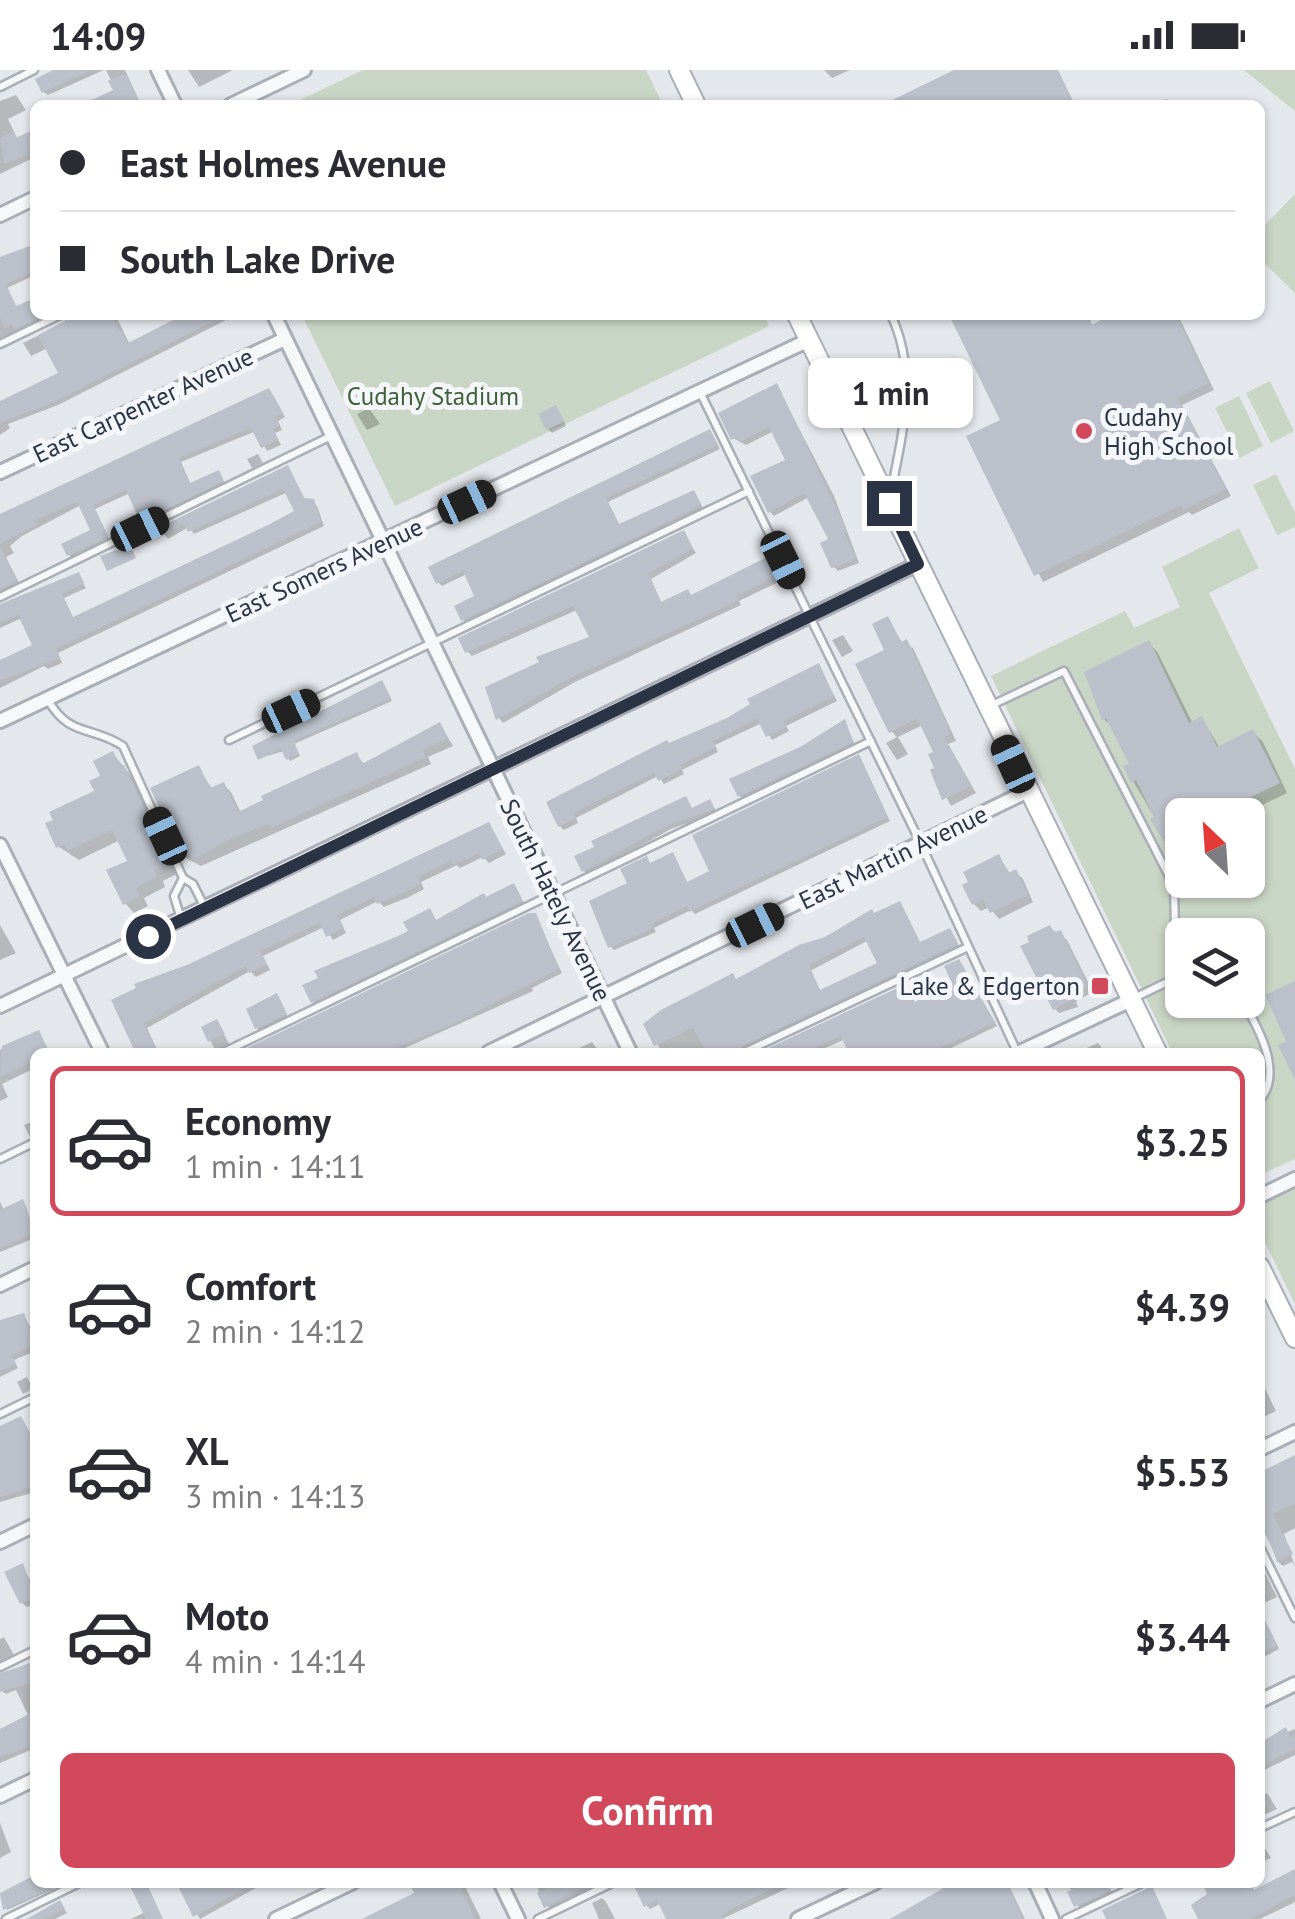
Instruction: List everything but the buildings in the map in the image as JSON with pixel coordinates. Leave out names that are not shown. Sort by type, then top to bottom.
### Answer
[{"type":"main road","points":[[679,70],[694,100]]},
{"type":"main road","points":[[800,320],[1026,792],[1154,1048]]},
{"type":"main road","points":[[1265,1276],[1295,1338]]},
{"type":"street","points":[[158,70],[173,100]]},
{"type":"street","points":[[241,100],[304,70]]},
{"type":"street","points":[[0,215],[30,200]]},
{"type":"street","name":"South Hately Avenue","points":[[276,320],[628,1048]]},
{"type":"street","name":"East Carpenter Avenue","points":[[0,472],[285,339]]},
{"type":"street","name":"East Somers Avenue","points":[[0,721],[809,340]]},
{"type":"street","points":[[0,1006],[918,564]]},
{"type":"street","name":"East Martin Avenue","points":[[498,1048],[1026,792]]},
{"type":"street","points":[[1,851],[100,1048]]},
{"type":"street","points":[[1027,1048],[1131,1000]]},
{"type":"street","points":[[1265,1194],[1295,1179]]},
{"type":"street","points":[[0,1285],[30,1270]]},
{"type":"street","points":[[1265,1447],[1295,1432]]},
{"type":"street","points":[[0,1542],[30,1528]]},
{"type":"street","points":[[1265,1699],[1295,1684]]},
{"type":"street","points":[[0,1796],[30,1782]]},
{"type":"street","points":[[276,1919],[340,1888]]},
{"type":"street","points":[[503,1888],[518,1919]]},
{"type":"street","points":[[798,1919],[863,1888]]},
{"type":"street","points":[[1037,1888],[1052,1919]]},
{"type":"lane","points":[[0,87],[34,70]]},
{"type":"lane","points":[[0,344],[50,320]]},
{"type":"lane","points":[[889,503],[908,404],[904,342],[893,320]]},
{"type":"lane","points":[[700,392],[1016,1048]]},
{"type":"lane","points":[[0,598],[332,435]]},
{"type":"lane","points":[[229,740],[749,491]]},
{"type":"lane","points":[[986,708],[1064,671],[1174,886],[1176,918]]},
{"type":"lane","points":[[47,699],[59,719],[75,730],[110,737],[123,746],[183,878],[193,884],[205,908]]},
{"type":"lane","points":[[232,1048],[871,742]]},
{"type":"lane","points":[[182,920],[174,896],[183,878]]},
{"type":"lane","points":[[753,1048],[968,947]]},
{"type":"lane","points":[[1131,1000],[1165,983]]},
{"type":"lane","points":[[1253,1018],[1264,1048]]},
{"type":"lane","points":[[1265,1054],[1265,1093]]},
{"type":"lane","points":[[0,1159],[30,1144]]},
{"type":"lane","points":[[0,1414],[30,1399]]},
{"type":"lane","points":[[1265,1558],[1295,1618]]},
{"type":"lane","points":[[1265,1572],[1270,1569]]},
{"type":"lane","points":[[0,1667],[30,1652]]},
{"type":"lane","points":[[1265,1826],[1295,1812]]},
{"type":"lane","points":[[6,1919],[69,1888]]},
{"type":"lane","points":[[538,1919],[602,1888]]},
{"type":"lane","points":[[1066,1919],[1131,1888]]},
{"type":"green space","points":[[363,70],[646,70],[661,100],[300,100]]},
{"type":"green space","points":[[1244,70],[1295,70],[1295,111]]},
{"type":"green space","points":[[1295,194],[1295,293],[1265,264],[1265,225]]},
{"type":"green space","name":"Cudahy Stadium","points":[[304,320],[766,320],[769,326],[395,506]]},
{"type":"green space","points":[[1270,381],[1294,431],[1271,443],[1246,393]]},
{"type":"green space","points":[[1239,396],[1263,446],[1240,458],[1215,408]]},
{"type":"green space","points":[[1276,474],[1295,512],[1295,527],[1277,535],[1253,485]]},
{"type":"green space","points":[[1239,528],[1259,568],[1209,593],[1295,769],[1295,1159],[1265,1173],[1265,1048],[1170,1048],[991,676],[1125,611],[1134,628],[1180,607],[1162,567]]},
{"type":"green space","points":[[1295,1189],[1295,1304],[1265,1242],[1265,1203]]},
{"type":"place","name":"Cudahy High School","points":[[1084,431]]},
{"type":"place","name":"Lake & Edgerton","points":[[1100,986]]},
{"type":"route","points":[[148,936],[918,564],[889,503]]}]
